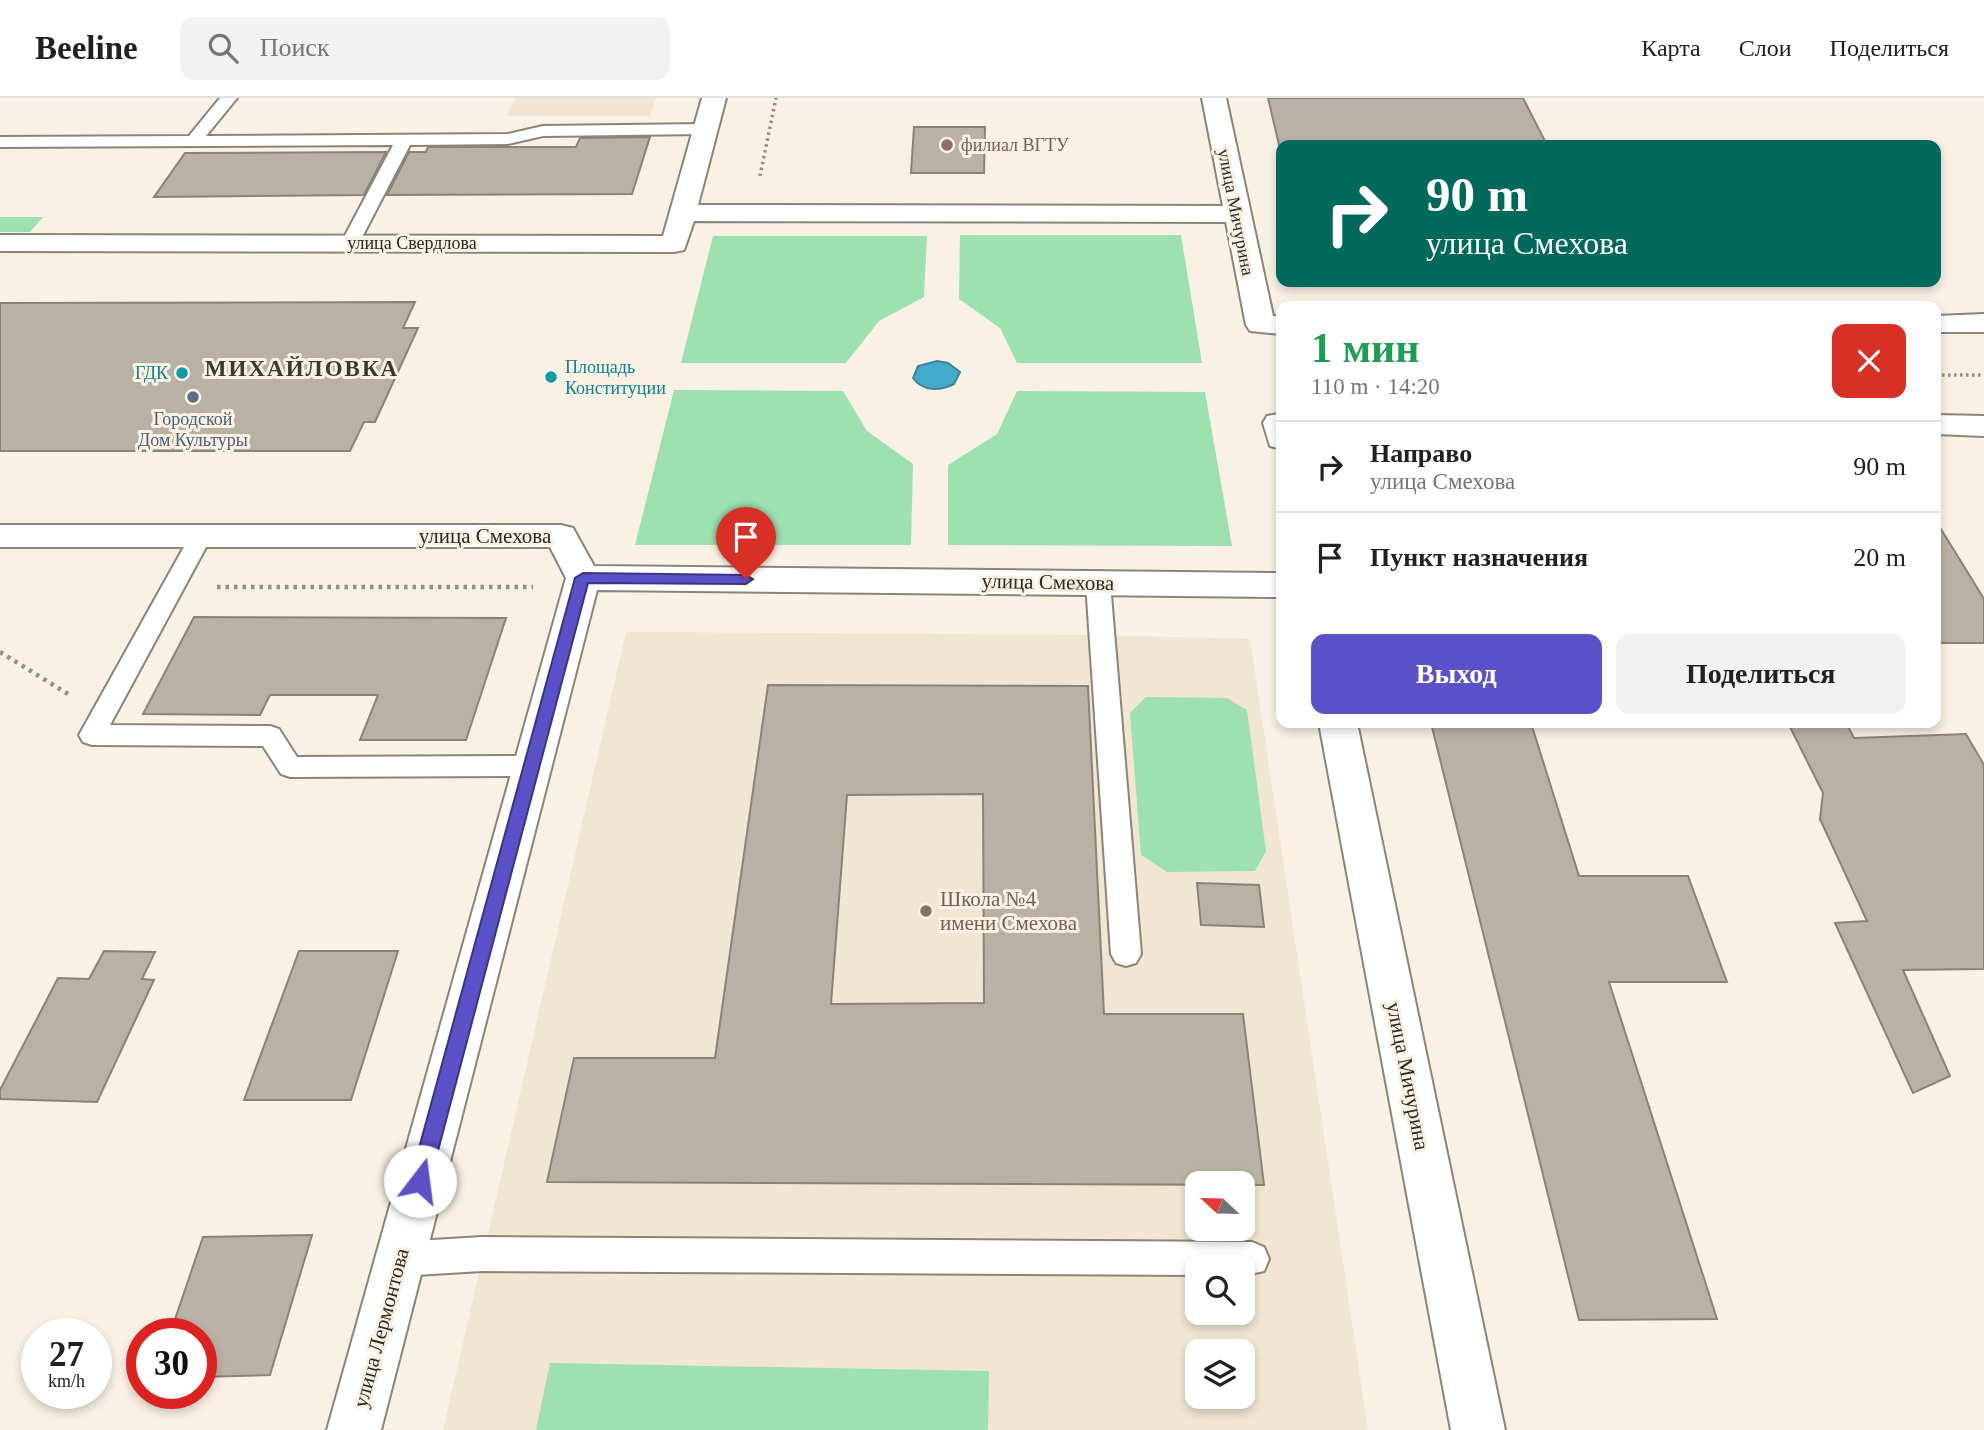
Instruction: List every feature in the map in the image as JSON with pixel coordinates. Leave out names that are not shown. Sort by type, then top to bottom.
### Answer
[{"type":"street","name":"улица Свердлова","points":[[0,243],[674,244],[713,98]]},
{"type":"street","name":"улица Мичурина","points":[[1214,98],[1236,214],[1270,326]]},
{"type":"street","points":[[682,213],[1236,214]]},
{"type":"street","points":[[1941,324],[1984,323]]},
{"type":"street","points":[[1941,425],[1984,426]]},
{"type":"street","name":"улица Смехова","points":[[0,537],[561,536],[581,583],[1276,585]]},
{"type":"street","name":"улица Лермонтова","points":[[354,1430],[581,583]]},
{"type":"street","name":"улица Мичурина","points":[[1339,728],[1478,1430]]},
{"type":"lane","points":[[194,141],[229,98]]},
{"type":"lane","points":[[0,142],[508,139],[543,131],[705,129]]},
{"type":"lane","points":[[350,243],[404,140]]},
{"type":"lane","points":[[201,536],[92,735],[270,736],[290,767],[532,766]]},
{"type":"lane","points":[[1098,583],[1125,954]]},
{"type":"lane","points":[[399,1259],[495,1255],[1185,1259]]},
{"type":"path","points":[[752,213],[776,98]]},
{"type":"path","points":[[1941,375],[1984,375]]},
{"type":"path","points":[[174,587],[581,583]]},
{"type":"path","points":[[0,652],[102,715]]},
{"type":"shaded area","points":[[515,98],[656,98],[650,116],[507,116]]},
{"type":"shaded area","name":"Школа №4 имени Смехова","points":[[626,632],[1101,635],[1250,639],[1368,1430],[443,1430]]},
{"type":"green space","points":[[0,217],[43,217],[30,232],[0,232]]},
{"type":"green space","points":[[960,235],[1181,235],[1202,363],[1017,363],[1000,328],[959,299]]},
{"type":"green space","points":[[713,236],[927,236],[924,297],[879,321],[846,363],[681,363]]},
{"type":"green space","points":[[674,390],[843,391],[867,431],[913,464],[911,545],[635,545]]},
{"type":"green space","points":[[1017,391],[1205,392],[1232,546],[948,545],[948,465],[997,434]]},
{"type":"green space","points":[[1146,697],[1227,698],[1247,710],[1266,851],[1255,871],[1167,872],[1141,855],[1130,713]]},
{"type":"green space","points":[[550,1363],[989,1371],[988,1430],[536,1430]]},
{"type":"water","points":[[937,361],[948,363],[960,372],[954,384],[932,389],[917,383],[913,378],[918,366]]},
{"type":"building","points":[[1268,98],[1523,98],[1544,140],[1278,140]]},
{"type":"building","points":[[914,127],[985,127],[984,173],[911,173]]},
{"type":"building","points":[[650,137],[632,194],[387,195],[409,152],[426,152],[428,147],[576,147],[580,138]]},
{"type":"building","points":[[386,152],[364,195],[154,197],[185,153]]},
{"type":"building","name":"Городской Дом Культуры","points":[[415,302],[403,328],[418,328],[375,422],[364,422],[350,451],[0,451],[0,303]]},
{"type":"building","points":[[1941,529],[1984,599],[1984,643],[1941,643]]},
{"type":"building","points":[[194,617],[506,618],[466,740],[360,740],[378,695],[270,695],[260,715],[143,714]]},
{"type":"building","points":[[768,685],[1088,686],[1104,1014],[1243,1014],[1264,1185],[1255,1185],[1255,1171],[1185,1171],[1185,1185],[547,1182],[574,1058],[715,1058]],"holes":[[[983,794],[984,1003],[831,1004],[847,795]]]},
{"type":"building","points":[[1432,728],[1533,728],[1579,876],[1688,876],[1727,982],[1609,982],[1717,1319],[1579,1320]]},
{"type":"building","points":[[1790,728],[1849,728],[1854,738],[1966,734],[1984,765],[1984,969],[1903,970],[1950,1076],[1913,1093],[1835,923],[1867,921],[1820,819],[1823,793]]},
{"type":"building","points":[[1197,883],[1259,885],[1264,927],[1201,925]]},
{"type":"building","points":[[104,951],[155,952],[142,979],[154,980],[97,1102],[0,1099],[0,1090],[58,978],[89,979]]},
{"type":"building","points":[[299,951],[398,951],[351,1100],[244,1100]]},
{"type":"building","points":[[312,1235],[270,1375],[217,1377],[217,1318],[175,1318],[203,1237]]},
{"type":"place","name":"филиал ВГТУ","points":[[947,145]]},
{"type":"place","name":"ГДК","points":[[182,373]]},
{"type":"place","name":"Площадь Конституции","points":[[551,377]]},
{"type":"place","name":"Городской Дом Культуры","points":[[193,397]]},
{"type":"place","name":"Школа №4 имени Смехова","points":[[926,911]]},
{"type":"district","name":"МИХАЙЛОВКА","points":[[302,368]]},
{"type":"route","points":[[420,1181],[583,578],[746,579]]}]
